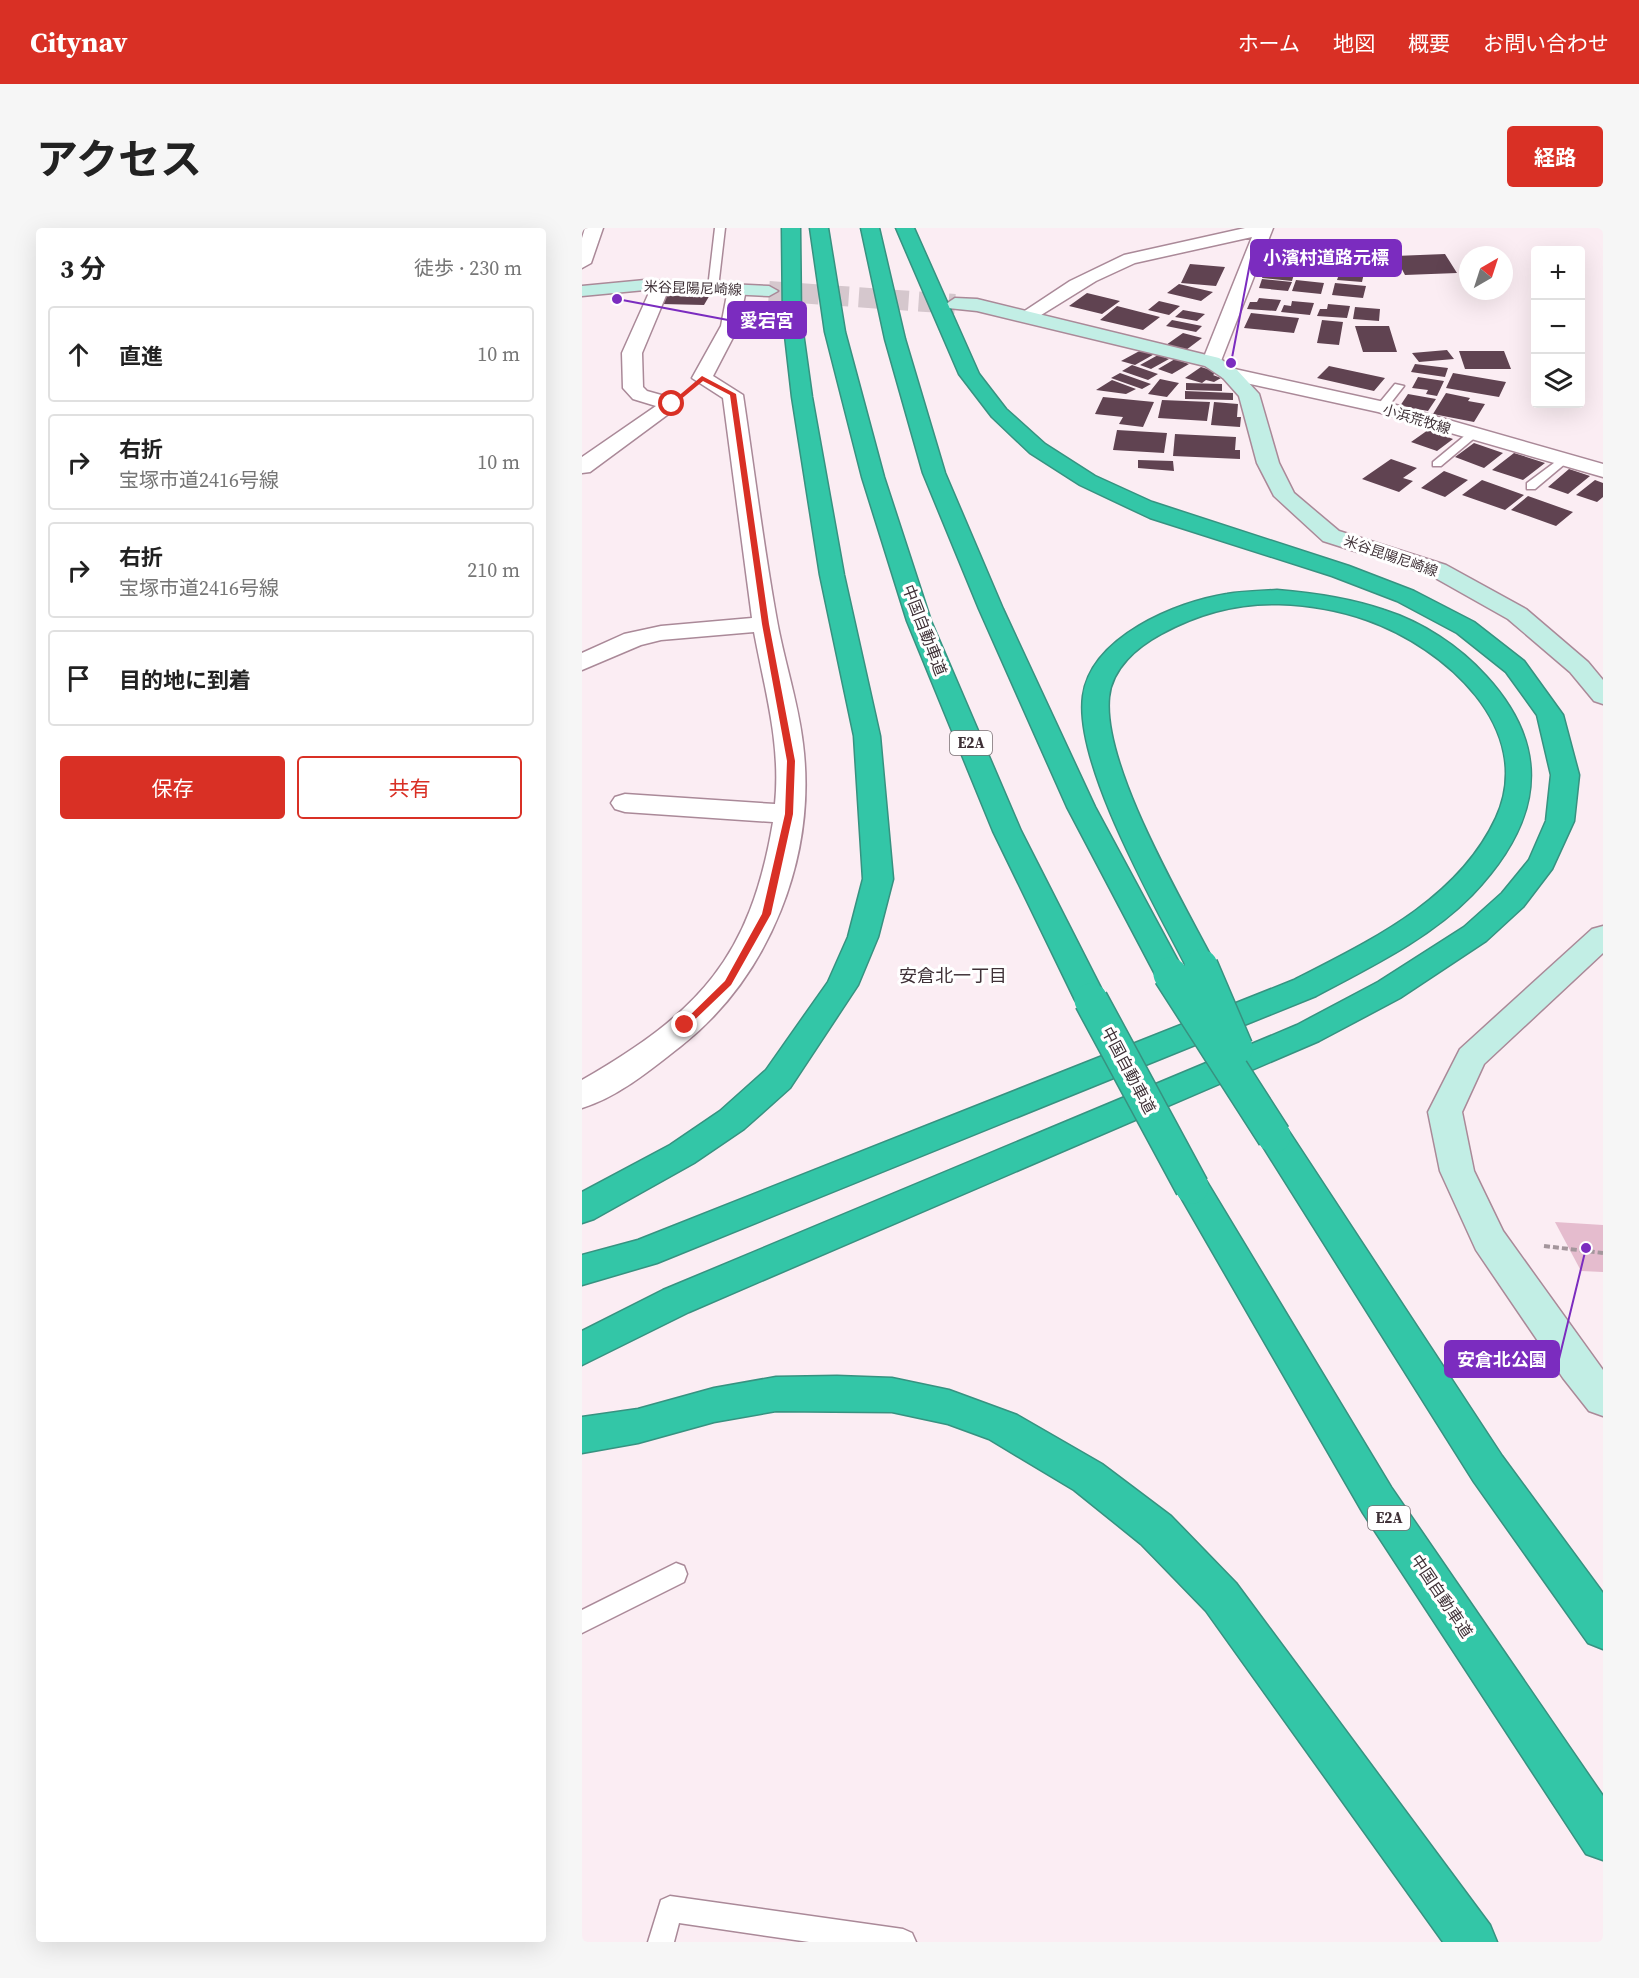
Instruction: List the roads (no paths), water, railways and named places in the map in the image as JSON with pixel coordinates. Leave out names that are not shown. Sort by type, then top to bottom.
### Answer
[{"type":"highway","points":[[582,1209],[682,1154],[732,1120],[778,1079],[842,985],[863,937],[878,879],[867,736],[832,575],[802,397],[792,318],[791,228]]},
{"type":"highway","name":"中国自動車道","points":[[819,228],[835,332],[873,477],[919,621],[1007,831],[1091,1000],[1192,1187],[1377,1500],[1603,1837]]},
{"type":"highway","points":[[870,228],[895,339],[934,472],[992,609],[1082,807],[1170,974],[1488,1469],[1603,1628]]},
{"type":"highway","points":[[582,1349],[676,1301],[1308,1033],[1381,995],[1437,963],[1480,932],[1517,896],[1550,849],[1560,816],[1566,788],[1564,758],[1556,728],[1542,700],[1495,649],[1448,617],[1364,578],[1158,513],[1110,492],[1049,457],[1009,423],[973,381],[905,228]]},
{"type":"highway","points":[[582,1270],[644,1253],[1305,988],[1356,961],[1410,928],[1455,893],[1476,872],[1506,827],[1514,807],[1518,768],[1516,744],[1506,716],[1483,685],[1452,655],[1419,633],[1381,616],[1335,602],[1294,597],[1238,600],[1201,607],[1154,626],[1124,648],[1106,670],[1096,694],[1096,732],[1123,809],[1201,966],[1274,1136]]},
{"type":"highway","points":[[582,1435],[638,1426],[724,1403],[776,1394],[837,1393],[903,1397],[949,1407],[1003,1427],[1089,1477],[1156,1530],[1221,1597],[1473,1942]]},
{"type":"main road","name":"米谷昆陽尼崎線","points":[[582,291],[661,286],[769,291]]},
{"type":"main road","points":[[955,304],[977,305],[1026,316],[1221,368]]},
{"type":"main road","name":"米谷昆陽尼崎線","points":[[1221,368],[1249,394],[1268,464],[1285,496],[1331,536],[1438,570],[1517,614],[1579,667],[1603,696]]},
{"type":"main road","points":[[1603,936],[1471,1057],[1445,1112],[1457,1171],[1489,1240],[1577,1366],[1603,1399]]},
{"type":"street","points":[[582,263],[594,228]]},
{"type":"street","points":[[1026,316],[1074,285],[1110,266],[1130,259],[1264,229],[1221,368]]},
{"type":"street","points":[[661,286],[632,353],[633,388],[640,395],[672,404]]},
{"type":"street","points":[[582,467],[672,404],[702,378],[730,326],[737,289]]},
{"type":"street","name":"小浜荒牧線","points":[[1221,368],[1382,408],[1603,471]]},
{"type":"street","points":[[582,1096],[612,1079],[685,1025],[728,983],[766,914],[789,814],[791,761],[765,624],[733,394],[702,378]]},
{"type":"street","points":[[582,662],[633,639],[661,633],[765,624]]},
{"type":"street","points":[[625,803],[789,814]]},
{"type":"lane","points":[[713,288],[720,228]]},
{"type":"lane","points":[[1382,408],[1399,386]]},
{"type":"lane","points":[[1437,464],[1472,435]]},
{"type":"lane","points":[[1531,486],[1562,461]]},
{"type":"lane","points":[[582,1622],[676,1575]]},
{"type":"lane","points":[[662,1942],[670,1909],[903,1942]]},
{"type":"tunnel","points":[[769,291],[955,304]]},
{"type":"place","name":"愛宕宮","points":[[617,299]]},
{"type":"place","name":"小濱村道路元標","points":[[1231,363]]},
{"type":"place","name":"安倉北公園","points":[[1586,1248]]},
{"type":"district","name":"安倉北一丁目","points":[[953,976]]}]
